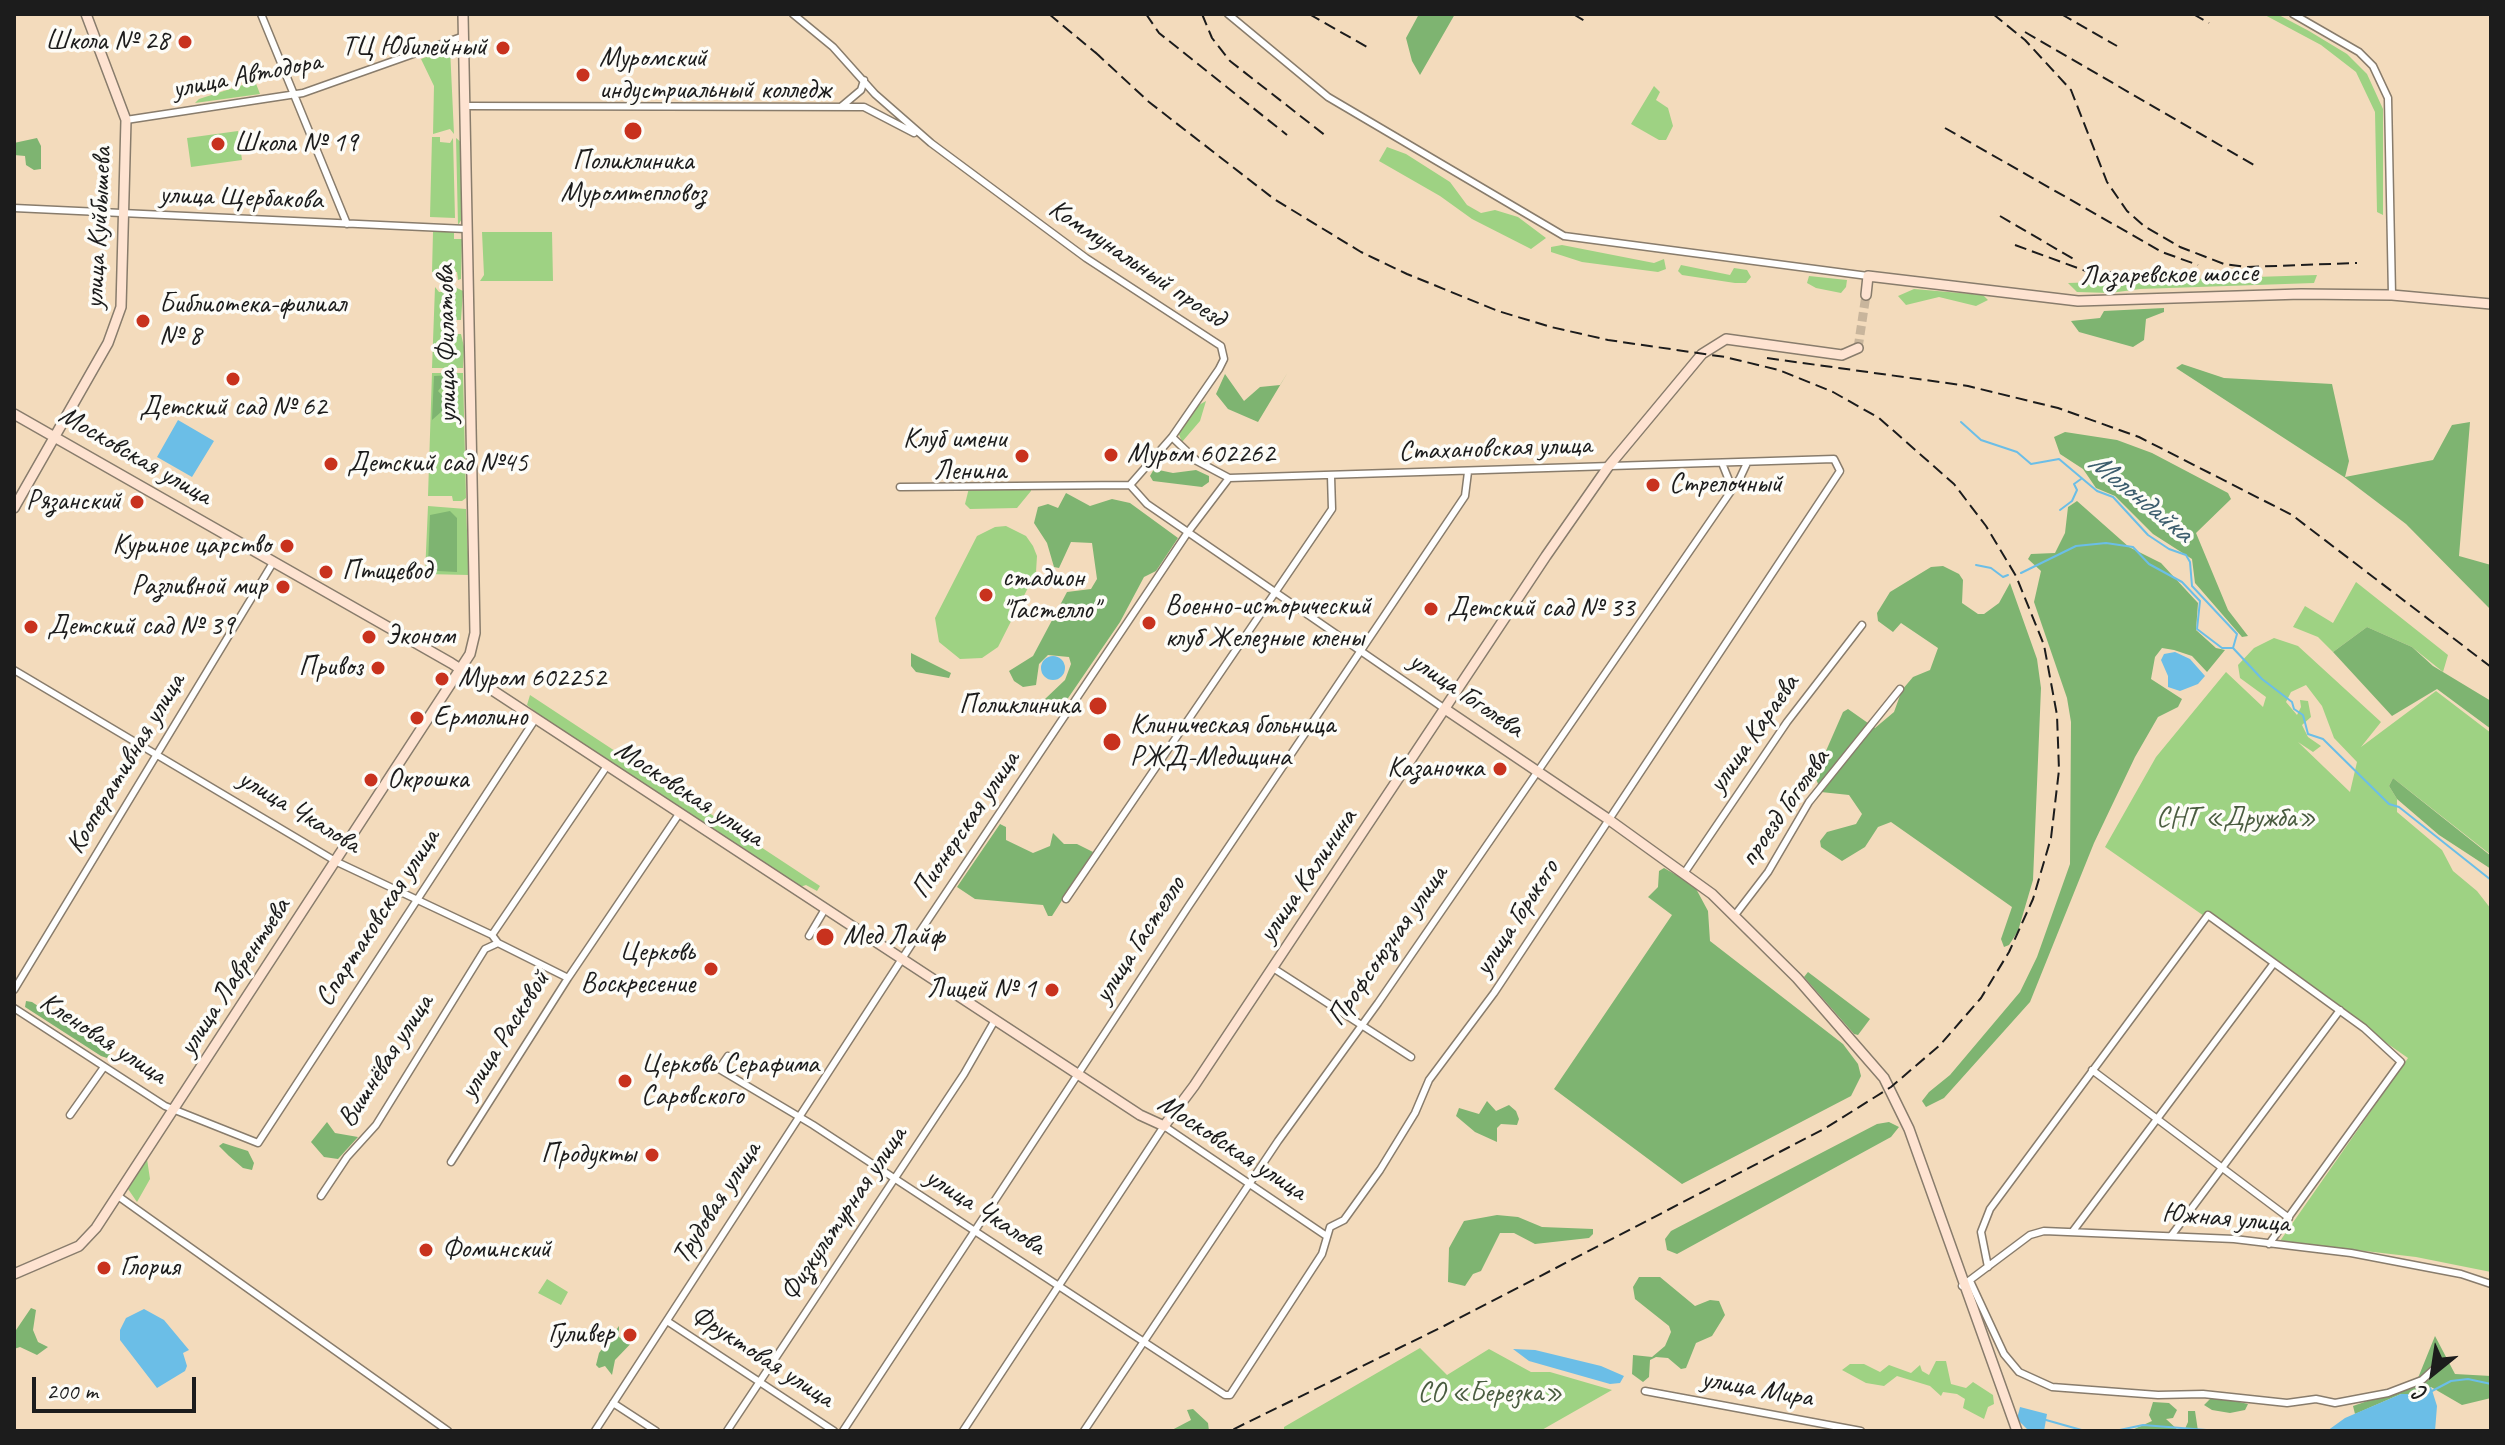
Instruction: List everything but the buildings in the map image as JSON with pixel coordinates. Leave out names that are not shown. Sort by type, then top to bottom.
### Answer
[{"type":"street","name":"улица Куйбышева","points":[[14,508],[119,318],[126,120],[86,14]]},
{"type":"street","points":[[261,14],[347,224]]},
{"type":"street","name":"улица Филатова","points":[[463,14],[475,633],[463,670]]},
{"type":"street","points":[[793,14],[833,47],[896,113],[931,143]]},
{"type":"street","points":[[1228,14],[1328,97],[1564,236],[1868,276],[1866,295]]},
{"type":"street","points":[[2293,14],[2359,52],[2373,66],[2388,98],[2392,295]]},
{"type":"street","name":"улица Автодора","points":[[126,120],[294,95],[464,36]]},
{"type":"street","points":[[842,106],[861,90],[864,80]]},
{"type":"street","points":[[465,106],[842,106],[874,110],[931,143]]},
{"type":"street","name":"Коммунальный проезд","points":[[931,143],[1086,258],[1221,346],[1223,362],[1172,437],[1130,485]]},
{"type":"street","name":"улица Щербакова","points":[[14,208],[466,229]]},
{"type":"street","name":"Лазаревское шоссе","points":[[1868,276],[2078,301],[2392,295],[2491,304]]},
{"type":"street","name":"улица Калинина","points":[[963,1431],[1164,1126],[1608,467],[1702,354],[1726,339],[1842,355],[1858,348]]},
{"type":"street","name":"Московская улица","points":[[14,414],[463,670],[995,1020],[1164,1126],[1325,1235]]},
{"type":"street","points":[[1172,437],[1197,461],[1229,478]]},
{"type":"street","name":"Стахановская улица","points":[[1229,478],[1834,459]]},
{"type":"street","name":"улица Горького","points":[[1225,1395],[1230,1395],[1322,1254],[1325,1235],[1330,1227],[1344,1220],[1380,1170],[1415,1113],[1429,1080],[1486,1004],[1838,476],[1840,468],[1834,459]]},
{"type":"street","points":[[1722,463],[1732,488]]},
{"type":"street","name":"Профсоюзная улица","points":[[1084,1431],[1249,1184],[1539,770],[1747,463]]},
{"type":"street","name":"улица Гастелло","points":[[843,1431],[1465,496],[1468,472]]},
{"type":"street","points":[[1066,899],[1332,509],[1331,476]]},
{"type":"street","name":"Пионерская улица","points":[[902,959],[1188,532],[1229,478]]},
{"type":"street","points":[[900,487],[1130,485]]},
{"type":"street","name":"улица Гоголева","points":[[1130,485],[1147,504],[1685,872],[1735,915],[1797,978],[1891,1087],[1966,1284]]},
{"type":"street","name":"Кооперативная улица","points":[[14,990],[274,561]]},
{"type":"street","name":"улица Караева","points":[[1685,872],[1787,722],[1862,625]]},
{"type":"street","name":"улица Чкалова","points":[[14,670],[337,862],[488,934],[498,943],[568,978]]},
{"type":"street","name":"улица Лаврентьева","points":[[14,1274],[88,1240],[463,670]]},
{"type":"street","name":"проезд Гоголева","points":[[1735,915],[1768,872],[1809,802],[1900,689]]},
{"type":"street","name":"Спартаковская улица","points":[[258,1143],[536,718]]},
{"type":"street","points":[[485,949],[488,934],[607,766]]},
{"type":"street","name":"улица Расковой","points":[[451,1162],[568,978],[679,814]]},
{"type":"street","points":[[809,936],[825,909]]},
{"type":"street","points":[[1988,1267],[1981,1232],[1990,1209],[2208,915],[2340,1010],[2401,1062],[2269,1244]]},
{"type":"street","points":[[485,949],[498,943]]},
{"type":"street","name":"Вишнёвая улица","points":[[321,1196],[347,1157],[376,1125],[485,949]]},
{"type":"street","name":"Трудовая улица","points":[[595,1431],[902,959]]},
{"type":"street","points":[[2073,1231],[2274,963]]},
{"type":"street","points":[[1273,968],[1411,1057]]},
{"type":"street","name":"Кленовая улица","points":[[14,1008],[175,1109],[258,1143]]},
{"type":"street","points":[[2171,1236],[2340,1010]]},
{"type":"street","name":"Физкультурная улица","points":[[727,1431],[964,1074],[995,1020]]},
{"type":"street","name":"улица Чкалова","points":[[728,1056],[719,1069],[800,1118],[1225,1395]]},
{"type":"street","points":[[70,1115],[104,1067]]},
{"type":"street","points":[[2092,1070],[2289,1218]]},
{"type":"street","points":[[118,1196],[448,1431]]},
{"type":"street","name":"Южная улица","points":[[1966,1284],[2030,1235],[2044,1231],[2171,1236],[2351,1253],[2461,1274],[2491,1284]]},
{"type":"street","points":[[1966,1284],[2004,1354],[2019,1372],[2052,1387],[2158,1395],[2203,1394],[2287,1403],[2316,1399],[2335,1403],[2388,1393],[2422,1380],[2433,1370]]},
{"type":"street","points":[[1966,1284],[2017,1431]]},
{"type":"street","name":"Фруктовая улица","points":[[667,1321],[834,1431]]},
{"type":"street","name":"улица Мира","points":[[1645,1391],[1861,1431]]},
{"type":"street","points":[[613,1403],[656,1431]]},
{"type":"green space","points":[[1419,14],[1455,14],[1420,75],[1412,61],[1406,38]]},
{"type":"green space","points":[[2263,14],[2277,14],[2309,31],[2347,54],[2367,74],[2383,109],[2383,215],[2377,212],[2375,112],[2356,72],[2321,45]]},
{"type":"green space","points":[[450,48],[454,134],[450,129],[433,134],[434,86],[421,59]]},
{"type":"green space","points":[[255,81],[260,94],[195,103],[199,99]]},
{"type":"green space","points":[[1654,86],[1660,92],[1656,100],[1668,108],[1673,126],[1666,140],[1659,140],[1631,124]]},
{"type":"green space","points":[[238,131],[242,160],[191,167],[187,138]]},
{"type":"green space","points":[[432,137],[440,137],[440,142],[450,143],[453,138],[455,218],[430,217]]},
{"type":"green space","points":[[37,138],[41,146],[41,169],[34,170],[26,165],[25,156],[14,155],[14,143]]},
{"type":"green space","points":[[456,138],[462,143],[462,219],[458,225]]},
{"type":"green space","points":[[1387,147],[1406,154],[1450,182],[1467,205],[1481,213],[1495,210],[1518,217],[1546,238],[1531,249],[1472,219],[1440,196],[1379,161]]},
{"type":"green space","points":[[433,232],[454,232],[454,239],[462,239],[461,279],[458,280],[457,272],[432,272]]},
{"type":"green space","points":[[482,232],[552,232],[553,281],[480,281],[484,275]]},
{"type":"green space","points":[[1562,245],[1654,263],[1664,259],[1666,269],[1658,272],[1582,262],[1551,252],[1551,247]]},
{"type":"green space","points":[[1681,265],[1730,275],[1734,268],[1747,270],[1751,277],[1746,283],[1735,283],[1682,275],[1678,271]]},
{"type":"green space","points":[[2317,275],[2314,283],[2140,289],[2110,293],[2077,292],[2068,283]]},
{"type":"green space","points":[[1809,276],[1847,280],[1846,287],[1841,293],[1816,288],[1807,283]]},
{"type":"green space","points":[[435,287],[439,292],[454,292],[455,287],[463,291],[461,320],[455,320],[455,334],[461,334],[463,368],[432,368]]},
{"type":"green space","points":[[1914,289],[1983,295],[1988,300],[1976,306],[1939,297],[1906,305],[1898,296]]},
{"type":"green space","points":[[2164,308],[2164,312],[2146,319],[2144,340],[2133,347],[2079,332],[2071,321],[2100,318],[2104,311]]},
{"type":"green space","points":[[2182,364],[2224,378],[2332,384],[2349,461],[2345,477],[2433,460],[2452,425],[2470,422],[2459,556],[2491,565],[2491,610],[2406,524],[2344,477],[2176,368]]},
{"type":"green space","points":[[1288,372],[1258,422],[1228,409],[1216,394],[1225,374],[1244,401],[1260,387],[1280,385]]},
{"type":"green space","points":[[432,373],[463,373],[466,498],[462,501],[453,501],[452,496],[428,496]]},
{"type":"green space","points":[[454,375],[452,396],[442,386],[438,391],[450,404],[432,420],[434,376]]},
{"type":"green space","points":[[1206,401],[1200,421],[1182,442],[1178,432],[1197,406]]},
{"type":"green space","points":[[2065,432],[2117,440],[2152,453],[2228,493],[2231,499],[2196,533],[2228,610],[2248,636],[2242,637],[2195,583],[2192,559],[2153,534],[2115,496],[2096,488],[2083,469],[2060,454],[2054,437]]},
{"type":"green space","points":[[1154,469],[1173,473],[1196,470],[1209,476],[1209,482],[1202,487],[1153,481],[1150,476]]},
{"type":"green space","points":[[969,488],[1031,488],[1031,491],[1017,508],[970,509],[965,504]]},
{"type":"green space","points":[[1066,493],[1090,506],[1112,499],[1130,503],[1178,538],[1156,571],[1144,577],[1120,622],[1062,707],[1050,706],[1045,699],[1065,680],[1071,664],[1069,657],[1048,655],[1039,664],[1036,685],[1023,687],[1014,681],[1009,671],[1033,656],[1067,592],[1091,589],[1097,579],[1092,543],[1071,542],[1059,568],[1054,567],[1047,543],[1034,523],[1038,507],[1048,504],[1058,508]]},
{"type":"green space","points":[[2077,501],[2129,547],[2161,563],[2198,603],[2196,630],[2216,648],[2225,650],[2207,672],[2192,656],[2174,650],[2162,648],[2155,657],[2151,679],[2182,699],[2178,707],[2158,717],[2135,757],[2094,843],[2030,1002],[1944,1098],[1926,1107],[1922,1101],[1929,1092],[1950,1075],[2020,992],[2037,957],[2070,864],[2071,722],[2067,698],[2034,602],[2041,571],[2028,559],[2031,554],[2055,553],[2065,533],[2068,507]]},
{"type":"green space","points":[[428,506],[466,509],[469,575],[425,574]]},
{"type":"green space","points":[[450,511],[457,518],[457,572],[438,571],[428,565],[430,515]]},
{"type":"green space","name":"стадион \"Гастелло\"","points":[[1006,526],[1026,536],[1033,546],[1037,556],[1036,572],[998,647],[982,658],[960,659],[939,642],[935,618],[977,536],[995,527]]},
{"type":"green space","points":[[1943,566],[1959,574],[1963,580],[1962,603],[1978,614],[1984,614],[1999,603],[2010,583],[2037,659],[2041,688],[2033,880],[2018,931],[2009,945],[2004,947],[2001,939],[2012,907],[1891,822],[1878,827],[1865,847],[1842,861],[1821,847],[1820,841],[1827,832],[1856,824],[1862,814],[1849,795],[1821,792],[1815,776],[1843,712],[1848,709],[1875,728],[1894,712],[1902,690],[1913,677],[1930,670],[1938,648],[1901,623],[1893,632],[1878,621],[1877,613],[1890,592],[1931,567]]},
{"type":"green space","points":[[2356,582],[2448,655],[2443,672],[2412,647],[2367,627],[2333,652],[2318,637],[2293,627],[2305,606],[2333,623]]},
{"type":"green space","points":[[2367,627],[2412,647],[2433,666],[2491,701],[2491,729],[2437,689],[2392,716],[2333,652]]},
{"type":"green space","name":"СНТ «Дружба»","points":[[2274,638],[2298,646],[2381,722],[2361,747],[2436,691],[2491,733],[2491,855],[2393,778],[2389,786],[2397,799],[2397,812],[2442,850],[2453,871],[2477,891],[2491,909],[2491,1272],[2416,1257],[2280,1241],[2408,1058],[2105,847],[2156,757],[2226,672],[2263,707],[2266,697],[2240,678],[2238,665],[2254,648]],"holes":[[[2306,685],[2322,706],[2334,738],[2357,762],[2350,792],[2298,742],[2313,752],[2321,746],[2308,737],[2302,725],[2311,717],[2308,701],[2300,700],[2297,715],[2286,702],[2291,692]]]},
{"type":"green space","points":[[911,653],[951,673],[949,678],[916,672],[911,666]]},
{"type":"green space","points":[[530,695],[820,886],[817,891],[806,885],[800,887],[542,717],[527,705]]},
{"type":"green space","points":[[2393,778],[2491,856],[2491,869],[2439,835],[2397,799],[2389,786]]},
{"type":"green space","points":[[1000,824],[1006,827],[1006,840],[1033,853],[1050,846],[1053,833],[1064,844],[1077,844],[1093,852],[1052,916],[1048,916],[1043,905],[975,899],[957,887]]},
{"type":"green space","points":[[1664,868],[1694,885],[1708,911],[1710,941],[1843,1044],[1858,1064],[1861,1076],[1851,1096],[1682,1184],[1554,1089],[1672,915],[1648,897],[1658,887],[1659,871]]},
{"type":"green space","points":[[1808,972],[1870,1019],[1858,1035],[1804,977]]},
{"type":"green space","points":[[26,1001],[110,1054],[107,1058],[101,1056],[25,1007]]},
{"type":"green space","points":[[1487,1101],[1496,1111],[1509,1105],[1519,1119],[1517,1125],[1501,1124],[1497,1128],[1497,1142],[1475,1132],[1456,1116],[1459,1108],[1479,1114]]},
{"type":"green space","points":[[327,1122],[335,1133],[358,1137],[338,1159],[324,1157],[311,1142]]},
{"type":"green space","points":[[1889,1122],[1899,1127],[1891,1137],[1677,1254],[1667,1250],[1665,1239],[1671,1231],[1877,1124]]},
{"type":"green space","points":[[223,1143],[248,1151],[254,1163],[252,1170],[243,1168],[229,1156],[219,1146]]},
{"type":"green space","points":[[147,1159],[150,1179],[137,1202],[128,1189]]},
{"type":"green space","points":[[1497,1215],[1518,1217],[1542,1227],[1593,1229],[1593,1234],[1589,1238],[1535,1244],[1514,1233],[1500,1233],[1481,1271],[1473,1274],[1465,1286],[1448,1282],[1449,1248],[1464,1221]]},
{"type":"green space","points":[[1639,1277],[1660,1277],[1695,1306],[1710,1300],[1719,1301],[1725,1315],[1712,1336],[1696,1343],[1686,1368],[1681,1369],[1668,1358],[1656,1357],[1650,1360],[1649,1377],[1643,1382],[1632,1374],[1633,1355],[1652,1357],[1665,1346],[1671,1332],[1669,1326],[1635,1299],[1633,1287]]},
{"type":"green space","points":[[547,1279],[568,1292],[561,1305],[538,1293]]},
{"type":"green space","points":[[31,1308],[36,1310],[33,1330],[38,1342],[48,1347],[37,1355],[20,1347],[14,1349],[14,1333]]},
{"type":"green space","points":[[619,1326],[619,1337],[625,1341],[639,1335],[615,1360],[612,1375],[605,1366],[599,1368],[596,1365],[599,1353]]},
{"type":"green space","points":[[2435,1336],[2455,1374],[2491,1376],[2491,1398],[2462,1405],[2431,1387],[2423,1394],[2401,1394],[2355,1414],[2353,1406],[2402,1389],[2418,1378]]},
{"type":"green space","name":"СО «Березка»","points":[[1420,1348],[1447,1375],[1489,1349],[1531,1372],[1550,1372],[1612,1390],[1540,1431],[1284,1431],[1284,1427]]},
{"type":"green space","points":[[1936,1361],[1946,1361],[1951,1384],[1966,1388],[1973,1382],[1993,1395],[1994,1404],[1988,1407],[1984,1419],[1963,1408],[1965,1399],[1957,1394],[1943,1392],[1941,1396],[1930,1386],[1897,1376],[1884,1386],[1866,1383],[1842,1370],[1850,1364],[1864,1364],[1880,1372],[1889,1365],[1911,1373],[1920,1365],[1922,1371],[1929,1375]]},
{"type":"green space","points":[[2211,1398],[2248,1404],[2245,1410],[2230,1413],[2212,1410],[2204,1405]]},
{"type":"green space","points":[[2153,1402],[2169,1403],[2177,1410],[2173,1418],[2166,1419],[2179,1431],[2130,1431],[2152,1421],[2149,1415]]},
{"type":"green space","points":[[1193,1409],[1208,1423],[1209,1431],[1170,1431],[1191,1420],[1187,1410]]},
{"type":"green space","points":[[2188,1411],[2195,1411],[2198,1431],[2184,1431]]},
{"type":"water","points":[[178,420],[214,441],[192,477],[157,457]]},
{"type":"water","points":[[2175,652],[2190,659],[2205,676],[2198,684],[2180,691],[2168,687],[2168,676],[2161,660],[2164,654]]},
{"type":"water","points":[[1053,656],[1061,660],[1065,668],[1061,676],[1053,680],[1045,676],[1041,668],[1045,660]]},
{"type":"water","points":[[144,1309],[164,1320],[189,1350],[183,1353],[187,1366],[185,1371],[157,1388],[120,1340],[120,1330],[126,1318]]},
{"type":"water","points":[[1513,1349],[1535,1350],[1601,1366],[1624,1376],[1620,1383],[1610,1384],[1529,1361]]},
{"type":"water","points":[[2431,1387],[2437,1406],[2435,1431],[2327,1431],[2345,1418],[2401,1394],[2423,1394]]},
{"type":"water","points":[[2020,1407],[2047,1414],[2044,1431],[2029,1431],[2017,1419]]},
{"type":"waterway","name":"Молондайка","points":[[1961,422],[1981,440],[2017,452],[2031,464],[2059,459],[2097,491],[2113,497],[2148,535],[2169,549],[2186,555],[2190,562],[2192,586],[2237,634],[2233,648],[2262,679],[2292,702],[2294,709],[2303,715],[2308,734],[2323,739],[2389,804],[2399,807],[2491,880]]},
{"type":"waterway","points":[[2060,510],[2072,501],[2077,490],[2074,484],[2081,479]]},
{"type":"waterway","points":[[2021,573],[2076,546],[2106,543],[2133,547],[2149,564],[2182,582],[2200,601],[2197,629],[2222,648],[2233,648]]},
{"type":"waterway","points":[[1976,565],[1991,568],[2003,577],[2008,575]]},
{"type":"waterway","points":[[2432,1391],[2451,1381],[2468,1379],[2491,1384]]},
{"type":"waterway","points":[[2046,1420],[2085,1431]]},
{"type":"waterway","points":[[2115,1431],[2143,1425],[2219,1431]]},
{"type":"tunnel","points":[[1858,348],[1866,295]]},
{"type":"railway","points":[[1049,14],[1102,58]]},
{"type":"railway","points":[[1146,14],[1159,33],[1287,135]]},
{"type":"railway","points":[[1202,14],[1212,38],[1230,61],[1326,136]]},
{"type":"railway","points":[[1309,14],[1367,47]]},
{"type":"railway","points":[[1573,14],[1585,21]]},
{"type":"railway","points":[[1993,14],[2025,40],[2071,90],[2107,182],[2127,211],[2144,226],[2180,247],[2224,264],[2246,267],[2357,263]]},
{"type":"railway","points":[[2061,14],[2117,46]]},
{"type":"railway","points":[[2193,14],[2209,23]]},
{"type":"railway","points":[[2025,32],[2254,165]]},
{"type":"railway","points":[[1095,52],[1149,102],[1274,199],[1361,252],[1407,274],[1498,311],[1551,327],[1608,340],[1725,357],[1779,370],[1833,392],[1879,418],[1954,484],[1986,526],[2016,576],[2044,645],[2057,715],[2059,770],[2051,838],[2033,899],[2009,952],[1981,998],[1940,1045],[1891,1087],[1824,1129],[1444,1326],[1230,1431]]},
{"type":"railway","points":[[1945,128],[2162,252],[2198,265]]},
{"type":"railway","points":[[2000,216],[2077,261]]},
{"type":"railway","points":[[2015,245],[2086,271],[2148,274],[2198,270]]},
{"type":"railway","points":[[1767,358],[1968,386],[2058,408],[2139,437],[2292,515],[2491,667]]},
{"type":"place","name":"Школа № 28","points":[[185,42]]},
{"type":"place","name":"ТЦ Юбилейный","points":[[503,48]]},
{"type":"place","name":"Муромский индустриальный колледж","points":[[583,75]]},
{"type":"place","name":"Поликлиника Муромтепловоз","points":[[633,131]]},
{"type":"place","name":"Школа № 19","points":[[218,144]]},
{"type":"place","name":"Библиотека-филиал № 8","points":[[143,321]]},
{"type":"place","name":"Детский сад № 62","points":[[233,379]]},
{"type":"place","name":"Муром 602262","points":[[1111,455]]},
{"type":"place","name":"Клуб имени Ленина","points":[[1022,456]]},
{"type":"place","name":"Детский сад №45","points":[[331,464]]},
{"type":"place","name":"Стрелочный","points":[[1653,485]]},
{"type":"place","name":"Рязанский","points":[[137,502]]},
{"type":"place","name":"Куриное царство","points":[[287,546]]},
{"type":"place","name":"Птицевод","points":[[326,572]]},
{"type":"place","name":"Разливной мир","points":[[283,587]]},
{"type":"place","name":"стадион \"Гастелло\"","points":[[986,595]]},
{"type":"place","name":"Детский сад № 33","points":[[1431,609]]},
{"type":"place","name":"Военно-исторический клуб Железные клены","points":[[1149,623]]},
{"type":"place","name":"Детский сад № 39","points":[[31,627]]},
{"type":"place","name":"Эконом","points":[[369,637]]},
{"type":"place","name":"Привоз","points":[[378,668]]},
{"type":"place","name":"Муром 602252","points":[[442,679]]},
{"type":"place","name":"Поликлиника","points":[[1098,706]]},
{"type":"place","name":"Ермолино","points":[[417,718]]},
{"type":"place","name":"Клиническая больница РЖД-Медицина","points":[[1112,742]]},
{"type":"place","name":"Казаночка","points":[[1500,769]]},
{"type":"place","name":"Окрошка","points":[[371,780]]},
{"type":"place","name":"Мед Лайф","points":[[825,937]]},
{"type":"place","name":"Церковь Воскресение","points":[[711,969]]},
{"type":"place","name":"Лицей № 1","points":[[1052,990]]},
{"type":"place","name":"Церковь Серафима Саровского","points":[[625,1081]]},
{"type":"place","name":"Продукты","points":[[652,1155]]},
{"type":"place","name":"Фоминский","points":[[426,1250]]},
{"type":"place","name":"Глория","points":[[104,1268]]},
{"type":"place","name":"Гуливер","points":[[630,1335]]}]
